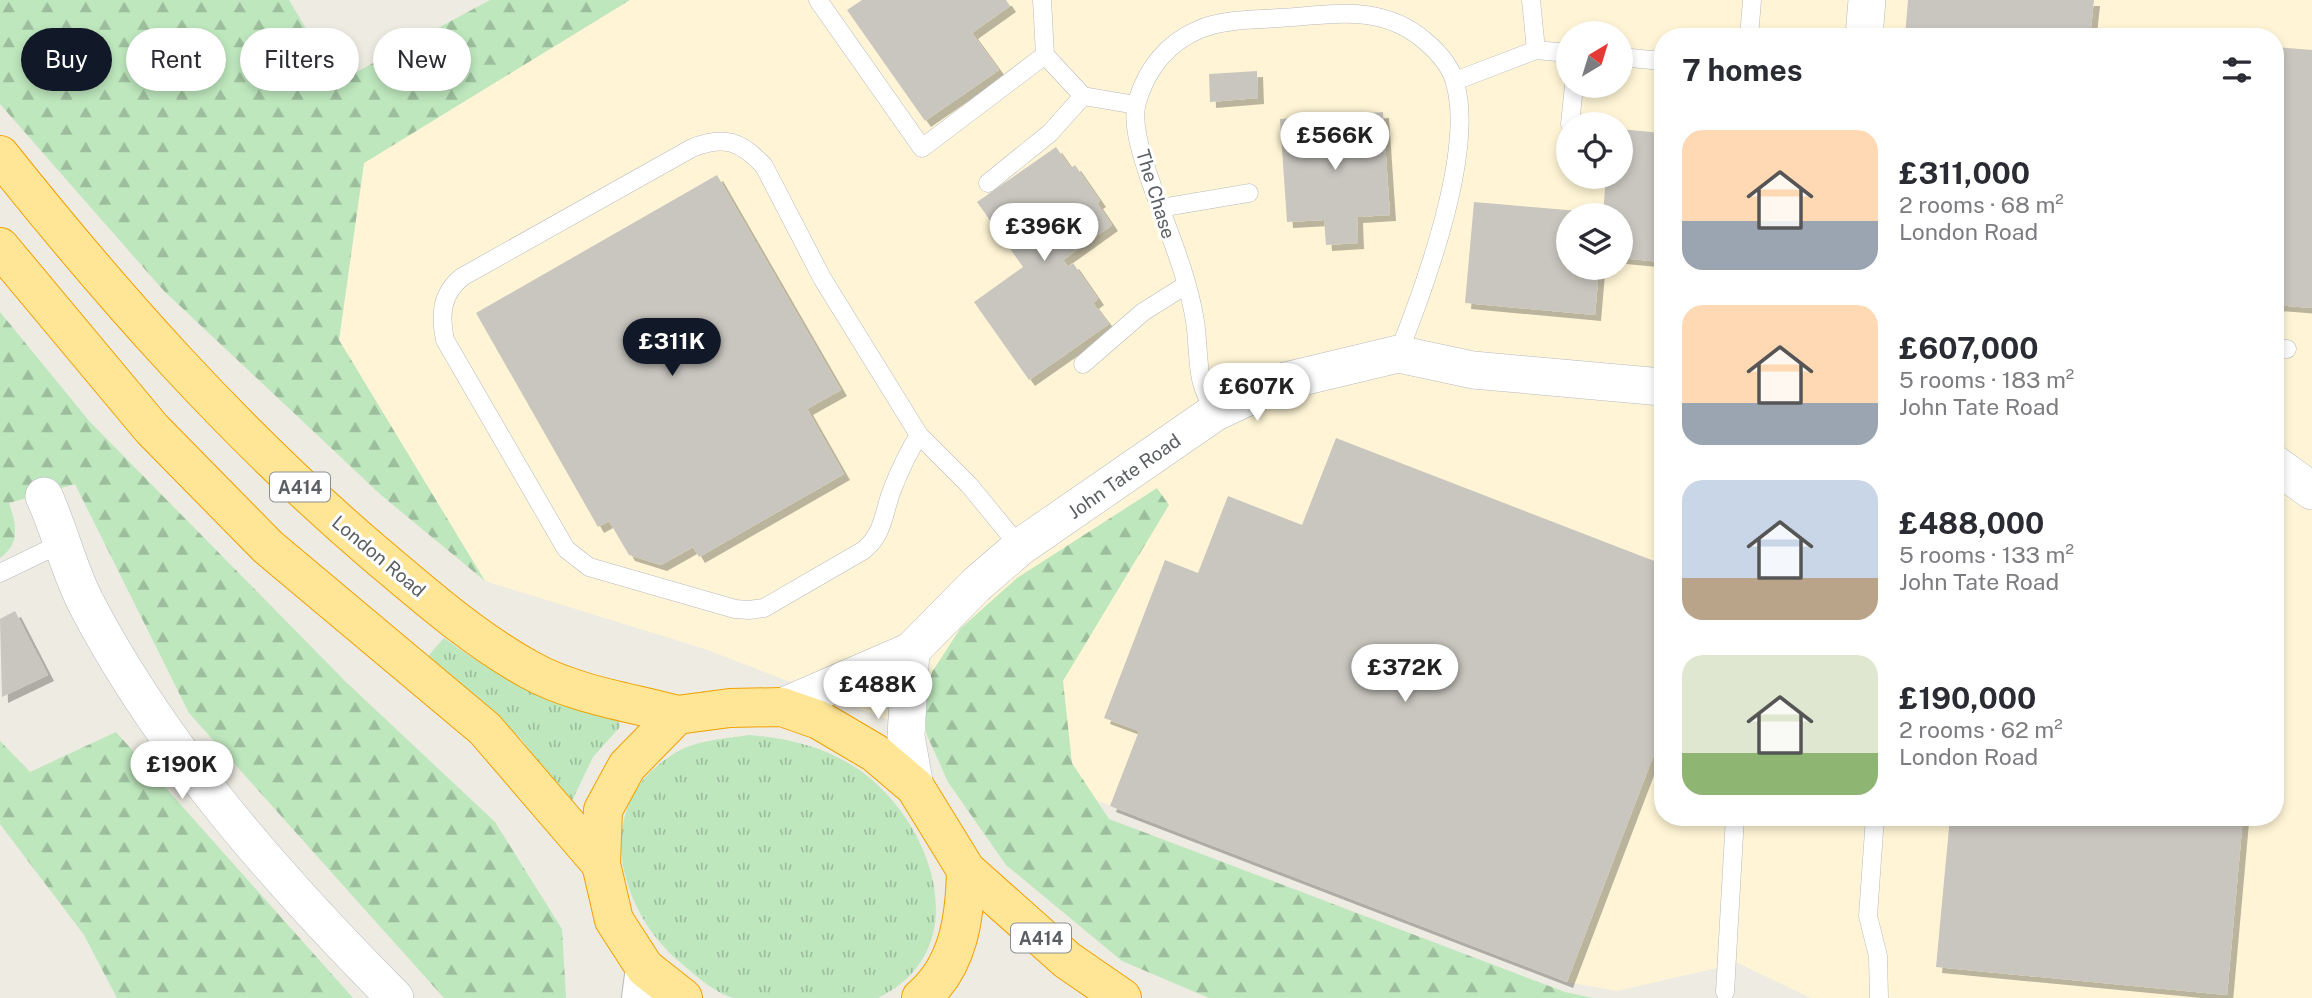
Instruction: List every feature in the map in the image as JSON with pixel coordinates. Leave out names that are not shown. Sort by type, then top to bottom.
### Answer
[{"type":"highway","name":"London Road","points":[[0,155],[90,268],[233,424],[319,506],[424,595],[490,646],[532,671],[573,687],[677,715]]},
{"type":"highway","points":[[0,247],[152,429],[268,547],[485,729],[601,864]]},
{"type":"highway","points":[[683,998],[643,983],[614,920],[601,864],[604,810],[627,766],[677,715],[730,708],[782,707],[830,726],[875,753],[915,787],[965,870],[965,915],[952,958],[930,990],[921,998]]},
{"type":"highway","name":"A414","points":[[965,870],[1068,960],[1122,998]]},
{"type":"street","points":[[1865,28],[1867,0]]},
{"type":"street","name":"John Tate Road","points":[[911,651],[976,584],[1020,547],[1214,413],[1277,383],[1398,354],[1473,370],[1654,386]]},
{"type":"street","points":[[2284,471],[2312,491]]},
{"type":"street","points":[[44,496],[86,602],[120,662],[186,758],[259,854],[395,998]]},
{"type":"street","points":[[782,707],[911,651],[906,736],[915,787]]},
{"type":"lane","points":[[818,0],[922,148],[1045,55]]},
{"type":"lane","points":[[1042,0],[1045,55],[1083,96],[1136,105]]},
{"type":"lane","points":[[1531,0],[1536,50]]},
{"type":"lane","points":[[1750,28],[1752,0]]},
{"type":"lane","name":"The Chase","points":[[1214,413],[1202,382],[1195,320],[1186,285],[1142,156],[1136,105],[1147,73],[1169,48],[1202,28],[1228,22],[1347,13],[1379,15],[1396,22],[1439,52],[1455,80],[1459,111],[1457,154],[1429,276],[1398,354]]},
{"type":"lane","points":[[1455,80],[1536,50],[1556,52]]},
{"type":"lane","points":[[1633,58],[1654,60]]},
{"type":"lane","points":[[988,183],[1050,133],[1083,96]]},
{"type":"lane","points":[[919,435],[892,490],[883,528],[874,542],[764,608],[735,609],[616,575],[589,567],[566,549],[445,340],[441,318],[445,298],[462,277],[692,148],[713,140],[732,142],[751,152],[764,166],[822,278],[919,435],[969,485],[1020,547]]},
{"type":"lane","points":[[1160,208],[1249,192]]},
{"type":"lane","points":[[1083,364],[1143,312],[1186,285]]},
{"type":"lane","points":[[0,573],[64,542]]},
{"type":"lane","points":[[1726,992],[1735,826]]},
{"type":"lane","points":[[1874,826],[1868,916],[1878,956],[1879,998]]},
{"type":"shaded area","points":[[630,0],[2312,0],[2312,998],[1811,998],[1738,963],[1617,991],[1567,982],[705,649],[485,581],[339,340],[364,163]]},
{"type":"green space","points":[[0,0],[289,0],[306,28],[240,28],[240,91],[359,91],[359,71],[373,63],[373,91],[471,91],[471,28],[438,28],[490,0],[630,0],[364,163],[339,340],[485,581],[381,495],[164,291],[0,104]]},
{"type":"green space","points":[[0,312],[90,422],[346,682],[495,822],[562,929],[566,998],[444,998],[189,713],[75,484],[9,503],[15,526],[14,540],[0,558]]},
{"type":"green space","points":[[1157,488],[1169,505],[1063,681],[1072,763],[1109,819],[1565,992],[1593,998],[1209,998],[1122,961],[1006,865],[948,782],[926,733],[925,697],[932,672],[960,629],[1017,578]]},
{"type":"green space","points":[[444,638],[506,676],[619,720],[620,727],[593,757],[571,803],[521,739],[486,704],[428,656]]},
{"type":"green space","points":[[116,732],[353,998],[117,998],[84,935],[0,824],[0,741],[30,772]]},
{"type":"green space","points":[[749,735],[801,744],[850,764],[878,785],[902,813],[921,845],[933,879],[936,914],[929,946],[910,975],[878,998],[727,996],[706,984],[681,963],[659,941],[641,916],[629,888],[622,859],[622,830],[630,802],[646,776],[672,755],[709,741]]},
{"type":"building","points":[[862,0],[1006,0],[1010,6],[972,33],[999,70],[925,121],[847,10]]},
{"type":"building","points":[[1908,0],[2094,0],[2091,28],[1906,28]]},
{"type":"building","points":[[2284,48],[2312,50],[2312,308],[2284,306]]},
{"type":"building","points":[[1257,71],[1258,98],[1210,102],[1209,74]]},
{"type":"building","points":[[1383,112],[1390,215],[1357,217],[1358,243],[1326,245],[1324,220],[1287,222],[1280,119]]},
{"type":"building","points":[[1633,130],[1654,132],[1654,261],[1633,259],[1633,203],[1604,203],[1605,189],[1633,189]]},
{"type":"building","points":[[1056,147],[1071,168],[1075,165],[1100,201],[1097,203],[1112,225],[1063,260],[1068,267],[1073,263],[1098,299],[1093,303],[1109,324],[1029,380],[974,302],[1023,267],[977,202]]},
{"type":"building","points":[[717,175],[841,390],[807,409],[844,474],[699,557],[693,547],[661,565],[629,555],[609,521],[598,527],[476,313]]},
{"type":"building","points":[[1474,202],[1556,209],[1556,280],[1598,280],[1595,315],[1465,303]]},
{"type":"building","points":[[1336,438],[1654,561],[1654,754],[1567,982],[1110,806],[1139,731],[1104,718],[1165,560],[1198,573],[1228,496],[1302,525]]},
{"type":"building","points":[[15,611],[48,675],[2,697],[0,619]]},
{"type":"building","points":[[1949,826],[2242,826],[2227,995],[1936,967]]}]
